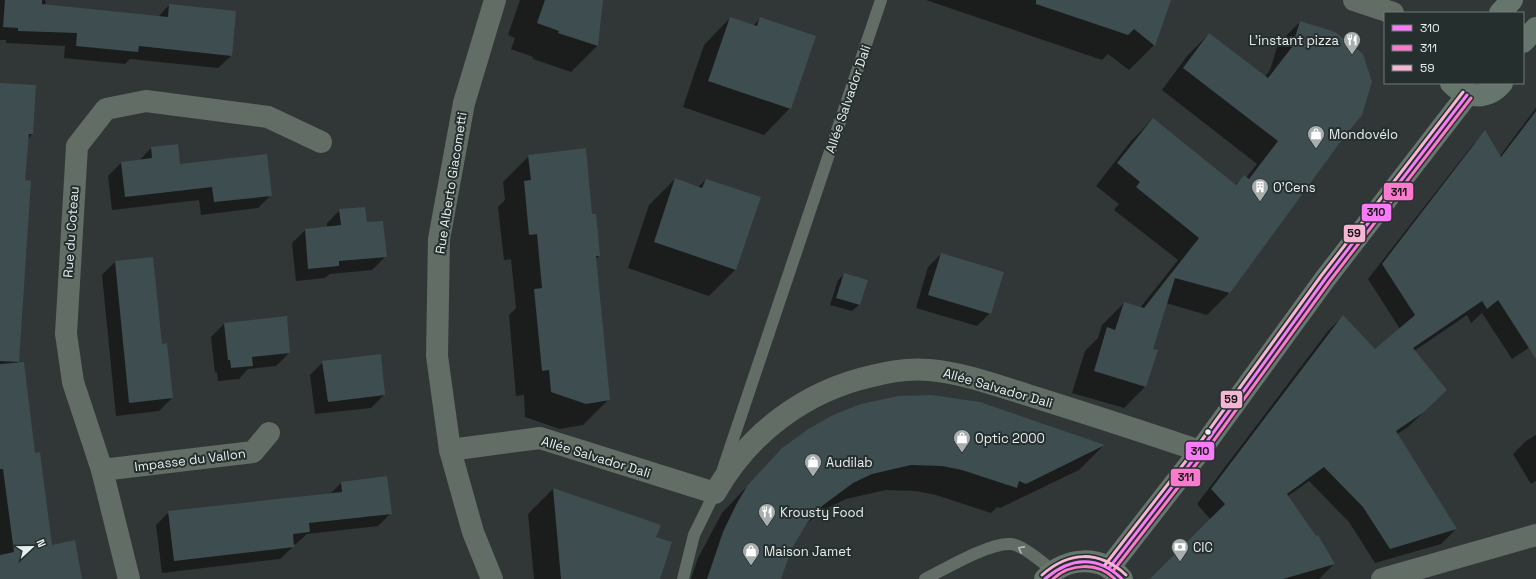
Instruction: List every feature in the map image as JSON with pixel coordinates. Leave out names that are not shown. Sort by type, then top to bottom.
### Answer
[{"type":"main road","points":[[1501,12],[1512,0]]},
{"type":"main road","points":[[1524,41],[1536,28]]},
{"type":"main road","points":[[1049,575],[1071,562],[1090,561],[1115,573],[1200,451],[1325,279],[1459,89],[1474,96],[1486,94],[1501,84]]},
{"type":"street","name":"Rue Alberto Giacometti","points":[[492,579],[473,532],[450,450],[436,356],[439,239],[464,103],[496,0]]},
{"type":"street","points":[[1354,0],[1390,12]]},
{"type":"street","name":"Rue du Coteau","points":[[129,579],[102,470],[73,382],[66,334],[67,291],[76,146],[106,109],[146,102],[268,117],[321,142]]},
{"type":"street","name":"Allée Salvador Dali","points":[[450,450],[540,438],[715,493],[721,483],[755,441],[776,420],[801,403],[843,384],[886,372],[929,370],[963,376],[1126,426],[1200,451]]},
{"type":"street","name":"Impasse du Vallon","points":[[102,470],[253,452],[269,434]]},
{"type":"street","points":[[1382,579],[1536,536]]},
{"type":"lane","name":"Allée Salvador Dali","points":[[683,579],[694,535],[715,493],[881,0]]},
{"type":"lane","points":[[925,579],[977,553],[997,546],[1012,544],[1034,556],[1049,575]]},
{"type":"building","points":[[5,0],[42,0],[42,4],[168,17],[169,4],[236,11],[232,56],[139,46],[138,52],[76,46],[77,33],[18,31],[18,28],[3,27]]},
{"type":"building","points":[[545,0],[603,0],[598,46],[558,33],[559,31],[537,23]]},
{"type":"building","points":[[1036,0],[1171,0],[1155,46],[1134,29],[1128,35],[1036,4]]},
{"type":"building","points":[[730,17],[757,26],[760,17],[816,36],[791,109],[708,81]]},
{"type":"building","points":[[1300,21],[1335,32],[1363,54],[1372,82],[1362,115],[1344,137],[1230,293],[1175,278],[1153,349],[1158,350],[1146,387],[1094,371],[1107,327],[1115,330],[1124,302],[1144,308],[1199,238],[1136,187],[1140,182],[1117,163],[1153,118],[1236,185],[1244,175],[1249,179],[1278,141],[1183,68],[1209,33],[1268,78],[1292,47]]},
{"type":"building","points":[[0,83],[36,85],[33,134],[29,134],[25,180],[31,181],[19,362],[0,361]]},
{"type":"building","points":[[1536,111],[1536,359],[1498,300],[1487,309],[1482,301],[1413,348],[1447,390],[1424,412],[1396,431],[1457,529],[1390,549],[1363,507],[1324,467],[1287,494],[1316,536],[1318,535],[1335,564],[1283,579],[1150,579],[1225,504],[1211,489],[1343,315],[1375,349],[1415,315],[1382,264],[1485,130],[1501,157]]},
{"type":"building","points":[[178,144],[180,164],[267,154],[272,196],[214,202],[212,187],[125,197],[121,162],[152,158],[151,147]]},
{"type":"building","points":[[586,148],[592,214],[596,214],[600,256],[596,256],[610,400],[586,404],[551,392],[549,370],[542,371],[534,289],[542,288],[537,234],[529,235],[524,181],[531,180],[528,155]]},
{"type":"building","points":[[675,178],[702,188],[706,179],[761,197],[736,270],[654,242]]},
{"type":"building","points":[[365,207],[367,222],[383,221],[387,257],[339,261],[339,266],[308,269],[305,229],[341,225],[339,209]]},
{"type":"building","points":[[941,253],[1004,272],[991,314],[928,295]]},
{"type":"building","points":[[153,257],[162,344],[167,343],[173,398],[129,403],[115,261]]},
{"type":"building","points":[[844,273],[868,280],[860,305],[836,298]]},
{"type":"building","points":[[287,316],[290,353],[252,357],[253,366],[231,368],[230,360],[228,360],[224,323]]},
{"type":"building","points":[[381,354],[385,395],[328,402],[322,361]]},
{"type":"building","points":[[24,362],[35,453],[40,452],[52,545],[75,540],[82,579],[0,579],[0,555],[14,552],[3,469],[0,469],[0,364]]},
{"type":"building","points":[[932,395],[980,402],[1105,445],[1026,484],[1019,481],[1017,488],[962,470],[942,466],[911,465],[872,474],[853,483],[822,506],[807,523],[792,548],[781,579],[707,579],[723,532],[736,505],[747,486],[782,448],[807,430],[833,415],[861,404],[898,396]]},
{"type":"building","points":[[387,476],[392,514],[309,523],[310,532],[293,534],[294,547],[174,561],[168,511],[342,492],[341,482]]},
{"type":"building","points":[[553,488],[661,525],[656,537],[672,542],[660,579],[561,579]]},
{"type":"transit line","name":"59","points":[[1105,565],[1196,448],[1321,276],[1463,92]]},
{"type":"transit line","name":"310","points":[[1109,568],[1200,451],[1325,279],[1467,95]]},
{"type":"transit line","name":"311","points":[[1113,571],[1204,454],[1329,282],[1471,98]]},
{"type":"transit line","name":"59","points":[[1042,575],[1063,561],[1084,557],[1105,561],[1126,575]]},
{"type":"transit line","name":"310","points":[[1045,579],[1064,566],[1084,562],[1103,566],[1113,571],[1122,579]]},
{"type":"transit line","name":"311","points":[[1053,579],[1067,570],[1076,567],[1092,567],[1108,573],[1115,579]]},
{"type":"place","name":"L'instant pizza","points":[[1352,55]]},
{"type":"place","name":"Mondovélo","points":[[1316,149]]},
{"type":"place","name":"O'Cens","points":[[1260,202]]},
{"type":"place","name":"Optic 2000","points":[[962,453]]},
{"type":"place","name":"Audilab","points":[[813,477]]},
{"type":"place","name":"Krousty Food","points":[[767,527]]},
{"type":"place","name":"CIC","points":[[1180,562]]},
{"type":"place","name":"Maison Jamet","points":[[751,566]]}]
